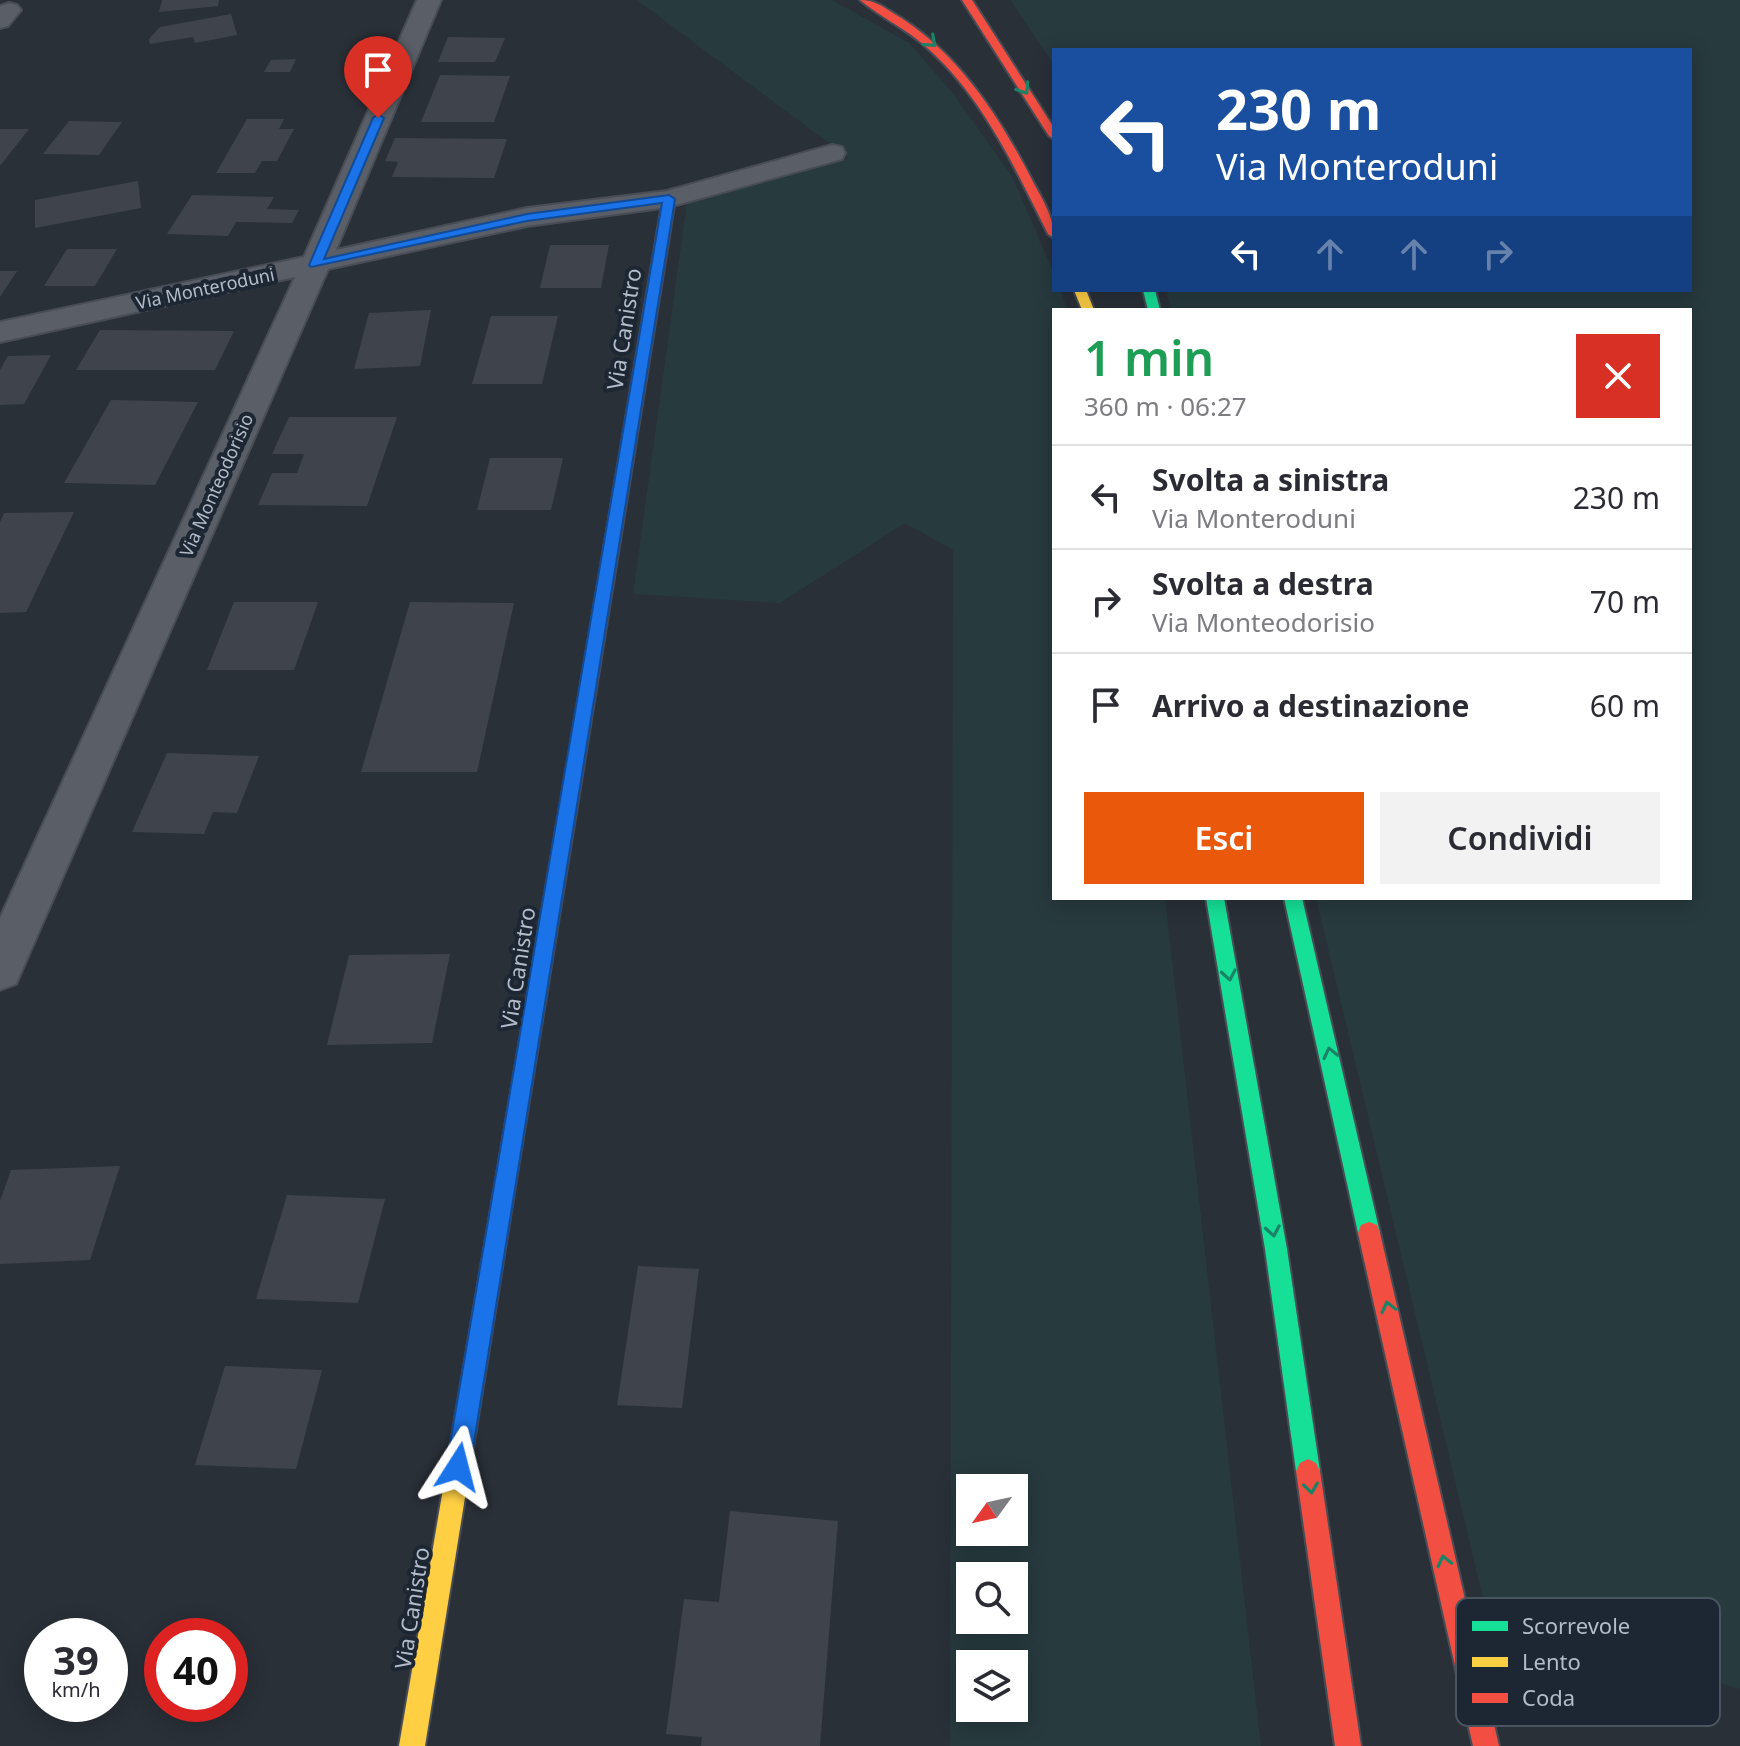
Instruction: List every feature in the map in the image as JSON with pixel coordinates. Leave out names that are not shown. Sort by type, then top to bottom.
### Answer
[{"type":"main road","points":[[865,0],[895,15],[928,38],[950,61],[994,124],[1052,230]]},
{"type":"main road","points":[[967,0],[1052,133]]},
{"type":"main road","name":"Via Canistro","points":[[412,1746],[669,199]]},
{"type":"main road","points":[[1215,900],[1276,1249],[1348,1746]]},
{"type":"main road","points":[[1293,900],[1456,1614]]},
{"type":"main road","points":[[1481,1726],[1486,1746]]},
{"type":"street","name":"Via Monteodorisio","points":[[0,969],[315,265],[429,0]]},
{"type":"street","name":"Via Monteroduni","points":[[0,332],[527,217],[669,199],[832,153]]},
{"type":"green space","points":[[637,0],[832,0],[909,43],[952,92],[1012,176],[1052,268],[1052,292],[1062,292],[1066,308],[1052,308],[1052,900],[1165,900],[1261,1746],[950,1746],[953,550],[905,523],[780,603],[633,594],[687,202],[849,158]]},
{"type":"green space","points":[[1010,0],[1740,0],[1740,1689],[1720,1683],[1720,1598],[1483,1598],[1316,900],[1692,900],[1692,308],[1170,308],[1166,292],[1692,292],[1692,48],[1052,48],[1052,62]]},
{"type":"building","points":[[162,0],[219,0],[218,6],[159,12]]},
{"type":"building","points":[[231,14],[237,35],[195,43],[193,37],[150,44],[149,39],[160,27]]},
{"type":"building","points":[[448,37],[505,38],[495,62],[438,62]]},
{"type":"building","points":[[296,59],[290,72],[264,72],[271,60]]},
{"type":"building","points":[[440,75],[510,76],[494,122],[421,122]]},
{"type":"building","points":[[247,119],[284,119],[279,129],[294,129],[277,161],[262,161],[255,173],[216,173]]},
{"type":"building","points":[[69,121],[122,122],[99,155],[43,154]]},
{"type":"building","points":[[0,129],[29,129],[0,166]]},
{"type":"building","points":[[395,138],[507,139],[494,178],[392,177],[398,162],[385,161]]},
{"type":"building","points":[[138,181],[141,208],[35,228],[35,200]]},
{"type":"building","points":[[192,195],[274,197],[267,209],[299,210],[292,223],[236,222],[228,236],[167,234]]},
{"type":"building","points":[[550,245],[609,245],[601,288],[540,288]]},
{"type":"building","points":[[67,249],[117,249],[95,286],[44,286]]},
{"type":"building","points":[[0,271],[17,271],[0,297]]},
{"type":"building","points":[[431,310],[420,366],[354,369],[369,313]]},
{"type":"building","points":[[491,316],[558,316],[542,384],[472,384]]},
{"type":"building","points":[[100,330],[234,331],[215,370],[76,370]]},
{"type":"building","points":[[51,355],[24,404],[0,405],[0,370],[8,356]]},
{"type":"building","points":[[111,400],[198,402],[155,485],[64,483]]},
{"type":"building","points":[[289,417],[397,417],[367,506],[258,505],[272,473],[297,473],[304,454],[272,454]]},
{"type":"building","points":[[490,458],[563,458],[551,510],[477,510]]},
{"type":"building","points":[[74,512],[26,612],[0,613],[0,522],[4,513]]},
{"type":"building","points":[[234,602],[318,602],[294,670],[207,670]]},
{"type":"building","points":[[410,602],[514,603],[477,772],[361,772]]},
{"type":"building","points":[[167,753],[259,756],[237,813],[213,812],[204,834],[132,832]]},
{"type":"building","points":[[450,954],[432,1043],[327,1045],[349,955]]},
{"type":"building","points":[[120,1166],[90,1260],[0,1264],[0,1201],[11,1170]]},
{"type":"building","points":[[287,1195],[385,1199],[358,1303],[256,1299]]},
{"type":"building","points":[[638,1266],[699,1269],[682,1408],[617,1405]]},
{"type":"building","points":[[225,1366],[322,1370],[296,1469],[195,1465]]},
{"type":"building","points":[[730,1511],[838,1521],[820,1746],[701,1746],[702,1737],[666,1734],[684,1599],[719,1602]]},
{"type":"traffic: fast","points":[[1150,292],[1154,308]]},
{"type":"traffic: fast","points":[[508,1168],[582,726]]},
{"type":"traffic: fast","points":[[1215,900],[1276,1249],[1308,1471]]},
{"type":"traffic: fast","points":[[1293,900],[1369,1233]]},
{"type":"traffic: slow","points":[[1081,292],[1087,308]]},
{"type":"traffic: slow","points":[[412,1746],[508,1168]]},
{"type":"traffic: jam","points":[[865,0],[931,45],[956,71],[999,131],[1052,230]]},
{"type":"traffic: jam","points":[[967,0],[1052,133]]},
{"type":"traffic: jam","points":[[582,726],[669,199]]},
{"type":"traffic: jam","points":[[1369,1233],[1456,1614]]},
{"type":"traffic: jam","points":[[1308,1471],[1348,1746]]},
{"type":"traffic: jam","points":[[1481,1726],[1486,1746]]},
{"type":"route","points":[[378,118],[315,265],[527,217],[669,199],[458,1467]]}]
